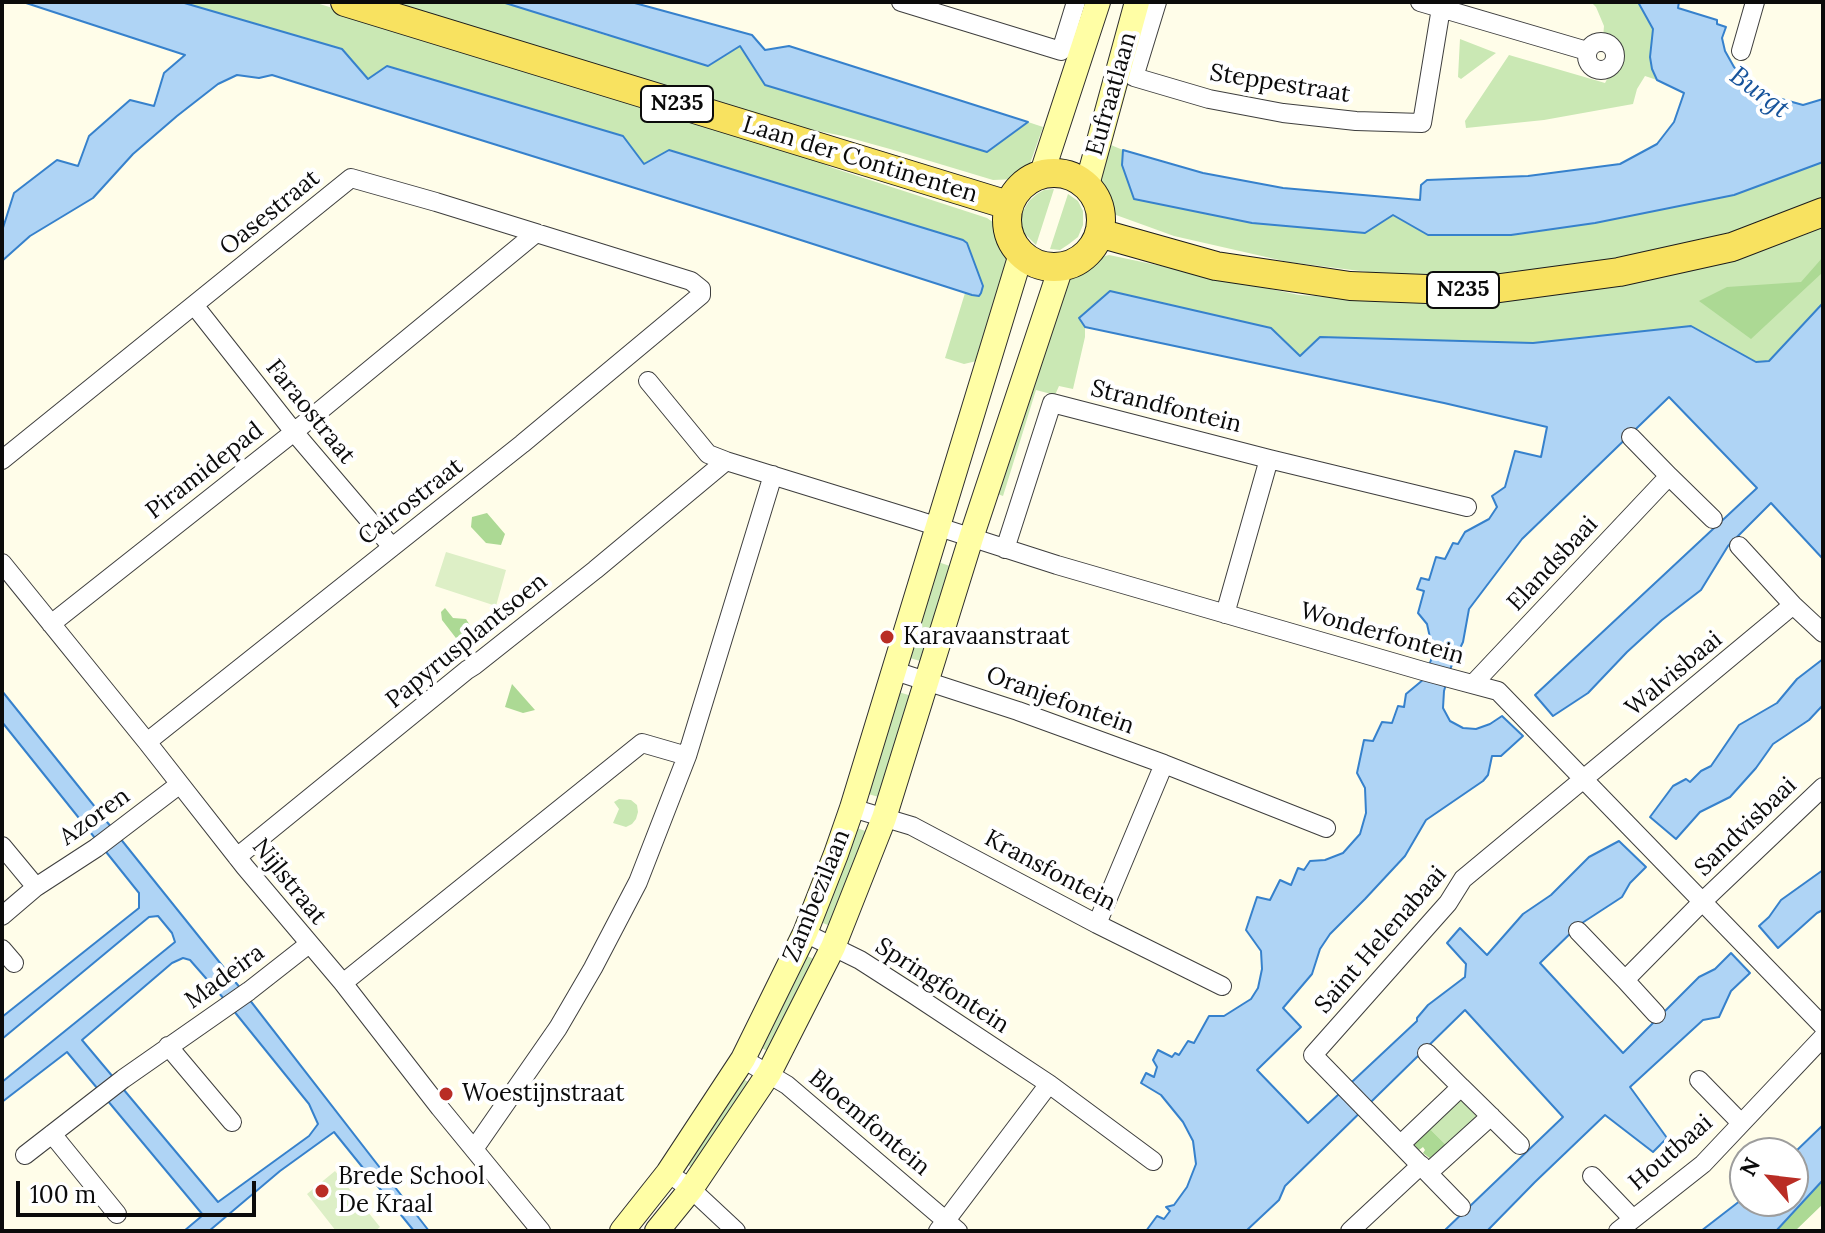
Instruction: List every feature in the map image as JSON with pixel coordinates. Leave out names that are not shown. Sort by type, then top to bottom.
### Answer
[{"type":"main road","name":"Laan der Continenten","points":[[345,2],[1008,205]]},
{"type":"main road","points":[[1042,173],[1071,175],[1087,185],[1100,207],[1099,233],[1094,245],[1074,263],[1061,267],[1033,263],[1021,254],[1008,232],[1008,205],[1021,185],[1042,173]]},
{"type":"main road","name":"N235","points":[[1099,233],[1216,266],[1350,286],[1478,291],[1619,272],[1732,247],[1823,212]]},
{"type":"street","points":[[901,2],[1061,51],[1076,2]]},
{"type":"street","name":"Eufraatlaan","points":[[1042,173],[1098,2]]},
{"type":"street","name":"Eufraatlaan","points":[[1087,185],[1137,2]]},
{"type":"street","name":"Eufraatlaan","points":[[1134,77],[1157,2]]},
{"type":"street","points":[[1420,2],[1442,5],[1587,51]]},
{"type":"street","points":[[1741,51],[1755,2]]},
{"type":"street","name":"Steppestraat","points":[[1134,77],[1209,99],[1283,113],[1356,121],[1422,123],[1442,5]]},
{"type":"street","name":"Oasestraat","points":[[2,460],[351,178],[691,281],[701,289],[701,295]]},
{"type":"street","name":"Piramidepad","points":[[51,624],[294,432],[536,233]]},
{"type":"street","name":"Zambezilaan","points":[[622,1231],[668,1173],[743,1059],[805,933],[852,808],[1021,254]]},
{"type":"street","name":"Zambezilaan","points":[[657,1231],[691,1189],[769,1073],[833,947],[884,818],[971,538],[1061,267]]},
{"type":"street","name":"Cairostraat","points":[[147,742],[522,444],[701,295]]},
{"type":"street","name":"Faraostraat","points":[[194,305],[294,432],[392,547]]},
{"type":"street","points":[[648,381],[708,454],[971,538]]},
{"type":"street","name":"Strandfontein","points":[[1005,549],[1052,403],[1467,507]]},
{"type":"street","points":[[1631,437],[1713,519]]},
{"type":"street","points":[[1225,614],[1269,459]]},
{"type":"street","name":"Papyrusplantsoen","points":[[237,857],[726,461]]},
{"type":"street","points":[[474,1149],[558,1028],[638,882],[687,756],[773,475]]},
{"type":"street","name":"Elandsbaai","points":[[1473,684],[1669,476]]},
{"type":"street","name":"Wonderfontein","points":[[971,538],[1498,691],[1823,1026]]},
{"type":"street","points":[[1739,546],[1823,633]]},
{"type":"street","name":"Nijlstraat","points":[[2,563],[541,1231]]},
{"type":"street","name":"Walvisbaai","points":[[1585,779],[1793,605]]},
{"type":"street","name":"Oranjefontein","points":[[895,671],[1164,764],[1326,828]]},
{"type":"street","points":[[343,983],[642,743],[687,756]]},
{"type":"street","points":[[1097,924],[1164,764]]},
{"type":"street","name":"Saint Helenabaai","points":[[1461,1207],[1313,1055],[1448,903],[1463,879],[1585,779]]},
{"type":"street","name":"Azoren","points":[[2,916],[36,887],[96,848],[180,784]]},
{"type":"street","name":"Sandvisbaai","points":[[1703,901],[1823,787]]},
{"type":"street","name":"Kransfontein","points":[[852,808],[912,826],[1222,986]]},
{"type":"street","points":[[2,846],[36,887]]},
{"type":"street","points":[[1625,980],[1703,901]]},
{"type":"street","points":[[1578,931],[1656,1014]]},
{"type":"street","name":"Springfontein","points":[[805,933],[860,960],[913,994],[1049,1084],[1153,1161]]},
{"type":"street","name":"Madeira","points":[[25,1155],[123,1079],[249,991],[309,944]]},
{"type":"street","name":"Houtbaai","points":[[1618,1231],[1703,1164],[1823,1037]]},
{"type":"street","points":[[168,1046],[232,1122]]},
{"type":"street","points":[[1427,1053],[1520,1145]]},
{"type":"street","name":"Bloemfontein","points":[[743,1059],[787,1085],[947,1228]]},
{"type":"street","name":"Houtbaai","points":[[1699,1080],[1741,1123]]},
{"type":"street","points":[[947,1228],[1049,1084]]},
{"type":"street","points":[[1401,1144],[1461,1087]]},
{"type":"street","points":[[1350,1231],[1491,1116]]},
{"type":"street","points":[[52,1134],[117,1214]]},
{"type":"street","points":[[668,1173],[691,1189],[736,1231]]},
{"type":"street","name":"Houtbaai","points":[[1592,1176],[1633,1219]]},
{"type":"green space","points":[[181,2],[313,2],[760,137],[833,168],[987,218],[1000,227],[1008,249],[1008,264],[981,360],[964,364],[945,358],[965,293],[981,293],[983,286],[644,164],[368,80],[342,49]]},
{"type":"green space","points":[[379,2],[502,2],[608,36],[740,45],[987,152],[1028,122],[1043,127],[1027,172],[1017,179],[993,180],[843,136],[773,122]]},
{"type":"green space","points":[[1591,2],[1638,2],[1653,29],[1652,69],[1657,80],[1645,76],[1633,104],[1544,120],[1466,128],[1465,121],[1509,55],[1605,83],[1620,64],[1623,53],[1613,39],[1603,38],[1604,26]]},
{"type":"green space","points":[[1460,39],[1496,53],[1461,79],[1458,77]]},
{"type":"green space","points":[[1106,143],[1123,150],[1122,165],[1134,199],[1252,223],[1365,233],[1393,215],[1428,235],[1595,223],[1734,195],[1823,162],[1823,208],[1729,241],[1495,278],[1384,274],[1288,262],[1174,236],[1116,215],[1105,203],[1097,182]]},
{"type":"green space","points":[[1054,189],[1036,245],[1024,233],[1021,222],[1023,211],[1037,194]]},
{"type":"green space","points":[[1068,194],[1078,201],[1083,211],[1083,225],[1078,237],[1069,244],[1060,250],[1050,249]]},
{"type":"green space","points":[[1823,223],[1823,303],[1769,361],[1756,362],[1690,326],[1533,343],[1321,337],[1300,356],[1079,318],[1085,327],[1085,337],[1073,389],[1059,386],[1055,395],[1036,390],[1003,496],[992,492],[1063,283],[1072,272],[1093,259],[1109,255],[1299,295],[1423,303],[1532,295]]},
{"type":"green space","points":[[1823,257],[1823,272],[1751,339],[1699,301],[1727,287],[1801,282]]},
{"type":"green space","points":[[487,513],[505,534],[501,545],[486,543],[471,527],[472,517]]},
{"type":"green space","points":[[446,552],[506,570],[496,606],[435,586]]},
{"type":"green space","points":[[932,560],[956,568],[927,663],[903,656]]},
{"type":"green space","points":[[445,608],[453,618],[466,619],[473,630],[471,640],[459,642],[442,620],[441,612]]},
{"type":"green space","points":[[512,684],[535,710],[523,713],[505,707]]},
{"type":"green space","points":[[892,690],[915,697],[885,799],[862,792]]},
{"type":"green space","points":[[631,800],[637,805],[636,819],[626,827],[613,823],[619,809],[614,802]]},
{"type":"green space","points":[[851,826],[874,834],[837,929],[816,920]]},
{"type":"green space","points":[[801,953],[822,963],[774,1055],[755,1044]]},
{"type":"green space","points":[[737,1076],[756,1086],[698,1172],[682,1161]]},
{"type":"green space","points":[[1458,1096],[1480,1114],[1446,1145],[1429,1128]]},
{"type":"green space","points":[[1429,1128],[1446,1145],[1432,1160],[1423,1153],[1423,1147],[1419,1150],[1411,1141]]},
{"type":"green space","points":[[335,1171],[380,1227],[375,1231],[336,1231],[307,1194]]},
{"type":"green space","points":[[1823,1180],[1823,1204],[1795,1231],[1776,1231],[1789,1217],[1809,1217],[1809,1195]]},
{"type":"water","points":[[23,2],[181,2],[342,49],[368,79],[387,66],[623,136],[644,164],[669,150],[963,240],[967,243],[983,286],[981,293],[979,296],[972,295],[272,75],[259,78],[237,75],[218,84],[133,154],[93,198],[30,236],[2,261],[2,231],[14,193],[57,160],[78,166],[89,136],[130,100],[154,106],[164,73],[185,55]]},
{"type":"water","points":[[502,2],[631,2],[752,35],[765,50],[789,46],[1028,122],[987,152],[765,85],[740,46],[708,66]]},
{"type":"water","name":"Burgt","points":[[1638,2],[1679,2],[1678,8],[1717,20],[1717,24],[1726,27],[1722,38],[1734,67],[1759,90],[1803,105],[1823,99],[1823,162],[1734,195],[1595,223],[1511,235],[1428,235],[1393,215],[1365,233],[1252,223],[1134,199],[1122,165],[1123,150],[1203,173],[1283,188],[1420,200],[1421,185],[1427,180],[1528,176],[1620,164],[1657,144],[1674,122],[1684,93],[1657,80],[1650,57],[1653,29]]},
{"type":"water","points":[[1110,291],[1271,328],[1300,356],[1320,337],[1533,343],[1691,326],[1756,362],[1769,361],[1823,303],[1823,559],[1771,503],[1728,546],[1701,590],[1662,620],[1588,693],[1553,716],[1535,695],[1757,488],[1669,397],[1522,539],[1469,609],[1463,642],[1444,691],[1443,708],[1450,721],[1463,728],[1476,729],[1502,716],[1523,736],[1501,756],[1492,756],[1488,775],[1483,781],[1426,820],[1405,856],[1330,934],[1320,949],[1312,974],[1283,1008],[1301,1027],[1257,1070],[1308,1123],[1417,1021],[1428,1005],[1465,977],[1466,964],[1447,943],[1460,928],[1487,955],[1523,914],[1551,895],[1589,857],[1619,841],[1646,867],[1630,883],[1622,897],[1579,925],[1540,963],[1623,1053],[1699,977],[1715,969],[1731,953],[1750,973],[1731,991],[1719,1017],[1703,1020],[1630,1087],[1667,1138],[1653,1152],[1605,1115],[1487,1231],[1444,1231],[1563,1117],[1465,1010],[1285,1186],[1279,1200],[1246,1231],[1146,1231],[1157,1216],[1164,1219],[1170,1211],[1166,1207],[1174,1205],[1187,1187],[1196,1164],[1193,1141],[1183,1122],[1161,1095],[1141,1083],[1146,1073],[1154,1077],[1157,1067],[1153,1060],[1158,1050],[1172,1057],[1175,1053],[1179,1055],[1188,1041],[1194,1043],[1209,1016],[1224,1016],[1251,999],[1258,988],[1262,969],[1261,951],[1246,930],[1257,897],[1270,900],[1280,880],[1291,885],[1298,868],[1304,870],[1310,861],[1325,860],[1343,853],[1360,834],[1366,813],[1365,788],[1357,773],[1364,740],[1373,741],[1382,722],[1392,723],[1398,706],[1404,707],[1406,694],[1424,679],[1431,660],[1427,624],[1418,613],[1424,591],[1417,589],[1421,578],[1429,580],[1436,557],[1445,559],[1453,543],[1458,544],[1465,532],[1489,519],[1497,507],[1492,496],[1505,487],[1515,451],[1541,457],[1547,427],[1085,327],[1079,318]]},
{"type":"water","points":[[1823,659],[1823,705],[1809,720],[1773,744],[1730,797],[1700,812],[1676,839],[1650,817],[1673,786],[1686,779],[1690,782],[1711,766],[1739,725],[1777,703],[1797,679]]},
{"type":"water","points":[[2,691],[249,999],[429,1231],[414,1231],[334,1132],[280,1171],[209,1231],[184,1231],[203,1215],[67,1052],[2,1102],[2,1082],[175,942],[172,933],[158,916],[149,917],[2,1039],[2,1017],[139,908],[139,893],[2,722]],"holes":[[[183,958],[190,960],[309,1104],[318,1124],[309,1136],[218,1202],[82,1040],[172,963]]]},
{"type":"water","points":[[1823,870],[1823,910],[1778,948],[1759,926],[1781,900]]},
{"type":"water","points":[[1823,1125],[1823,1180],[1809,1195],[1809,1139]]},
{"type":"water","points":[[1729,1209],[1729,1217],[1789,1217],[1776,1231],[1701,1231]]},
{"type":"place","name":"Karavaanstraat","points":[[887,637]]},
{"type":"place","name":"Woestijnstraat","points":[[446,1094]]},
{"type":"place","name":"Brede School De Kraal","points":[[322,1191]]}]
